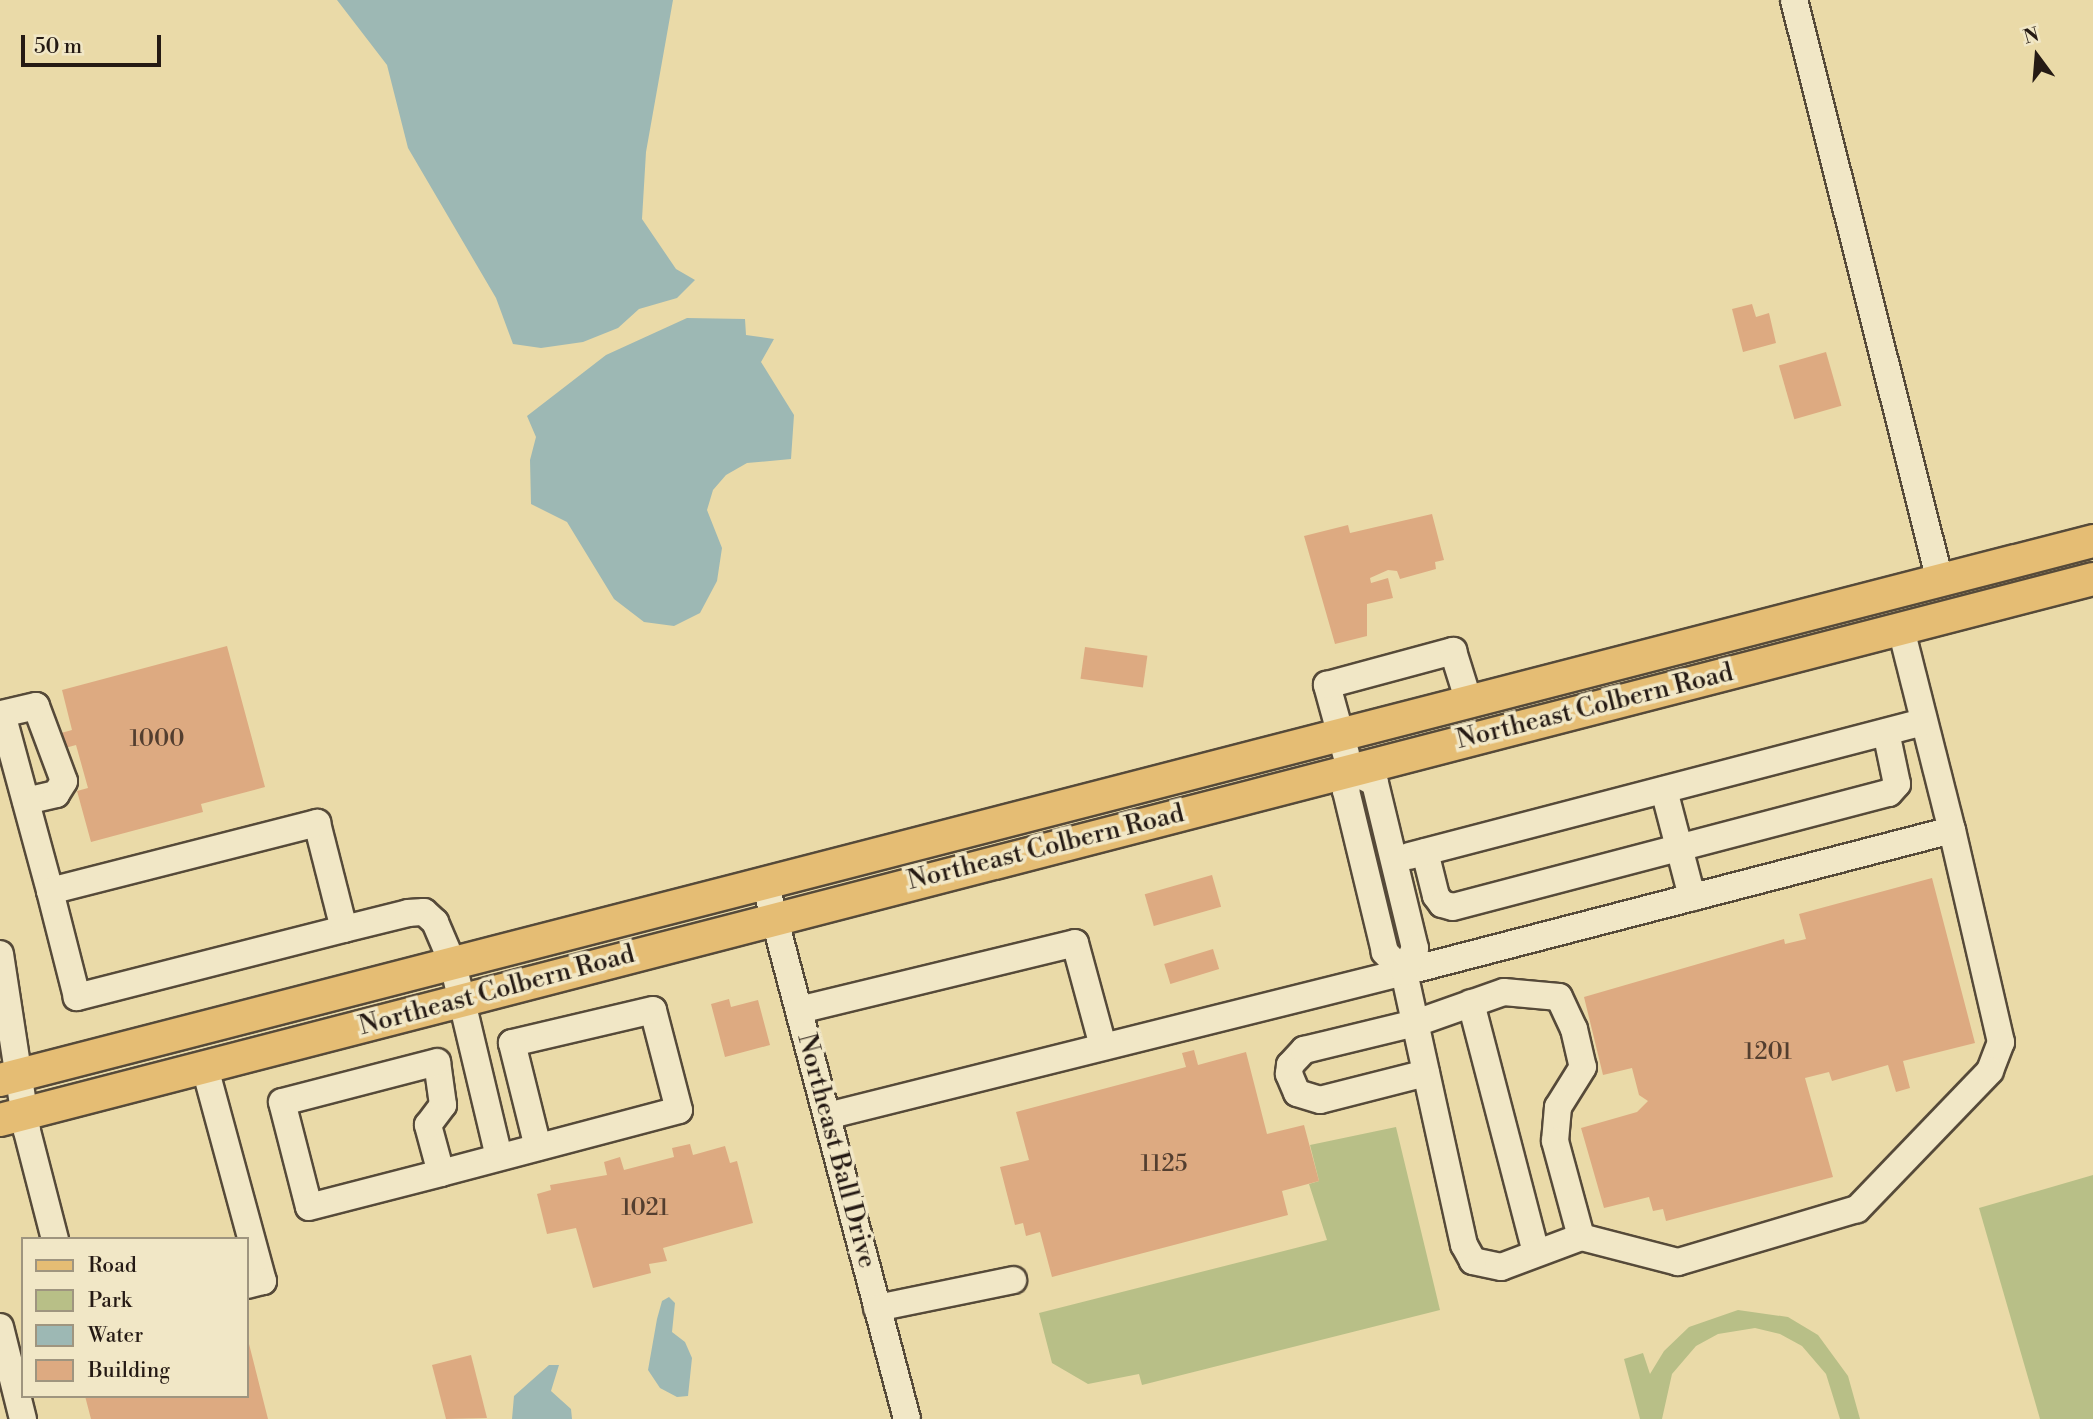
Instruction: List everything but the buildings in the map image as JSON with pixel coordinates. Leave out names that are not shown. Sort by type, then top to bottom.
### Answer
[{"type":"main road","name":"Northeast Colbern Road","points":[[10,1078],[2093,541]]},
{"type":"main road","name":"Northeast Colbern Road","points":[[12,1117],[2093,579]]},
{"type":"street","points":[[1794,0],[1940,580]]},
{"type":"street","points":[[1469,702],[1453,651],[1327,685],[1350,769],[1346,791],[1385,952],[1404,972],[1464,1245],[1473,1261],[1501,1267],[1581,1237],[1678,1262],[1857,1209],[1990,1071],[2001,1042],[1952,830],[1901,629]]},
{"type":"street","points":[[26,801],[56,794],[64,780],[36,706],[1,715],[77,997],[344,929],[424,912],[435,922],[453,964],[499,1157]]},
{"type":"street","points":[[1394,860],[1923,722]]},
{"type":"street","points":[[1425,852],[1436,896],[1442,904],[1453,907],[1889,793],[1898,784],[1886,732]]},
{"type":"street","points":[[1350,769],[1375,783],[1415,948],[1404,972]]},
{"type":"street","points":[[1664,790],[1692,897]]},
{"type":"street","points":[[50,891],[317,822],[344,929]]},
{"type":"street","points":[[827,1116],[1404,972],[1952,830]]},
{"type":"street","name":"Northeast Ball Drive","points":[[765,883],[907,1419]]},
{"type":"street","points":[[799,1010],[1074,943],[1103,1046]]},
{"type":"street","points":[[0,954],[12,1117],[54,1237]]},
{"type":"street","points":[[1426,1073],[1320,1100],[1307,1099],[1291,1083],[1290,1065],[1304,1050],[1416,1023],[1504,992],[1559,997],[1574,1029],[1583,1067],[1558,1107],[1555,1141],[1581,1237]]},
{"type":"street","points":[[1477,1001],[1536,1254]]},
{"type":"street","points":[[441,1173],[428,1125],[443,1105],[437,1062],[282,1102],[309,1207],[441,1173],[679,1110],[653,1010],[512,1043],[538,1147]]},
{"type":"street","points":[[205,1068],[263,1281],[248,1285]]},
{"type":"street","points":[[877,1308],[1013,1280]]},
{"type":"street","points":[[0,1327],[23,1419]]},
{"type":"green space","points":[[1396,1127],[1440,1310],[1142,1385],[1139,1374],[1088,1384],[1052,1363],[1039,1313],[1327,1240],[1309,1184],[1319,1181],[1310,1145]]},
{"type":"green space","points":[[2093,1175],[2093,1419],[2040,1419],[1979,1208]]},
{"type":"green space","points":[[1738,1310],[1788,1317],[1818,1335],[1848,1376],[1860,1419],[1840,1419],[1826,1374],[1802,1346],[1780,1334],[1755,1328],[1718,1334],[1696,1346],[1672,1374],[1662,1419],[1640,1419],[1624,1359],[1643,1353],[1650,1374],[1664,1351],[1689,1327]]},
{"type":"water","points":[[337,0],[673,0],[646,152],[642,219],[676,269],[695,280],[677,298],[639,309],[618,328],[583,342],[541,348],[513,344],[496,298],[408,148],[387,65]]},
{"type":"water","points":[[687,318],[745,319],[746,335],[774,339],[761,362],[794,415],[791,459],[747,463],[726,475],[713,490],[707,510],[722,548],[717,581],[700,613],[674,626],[644,622],[614,599],[567,522],[531,504],[530,460],[536,437],[527,416],[606,355]]},
{"type":"water","points":[[669,1297],[675,1303],[672,1332],[685,1342],[692,1358],[688,1396],[677,1397],[660,1388],[648,1370],[662,1301]]},
{"type":"water","points":[[549,1365],[559,1365],[551,1391],[571,1409],[572,1419],[512,1419],[514,1396]]}]
